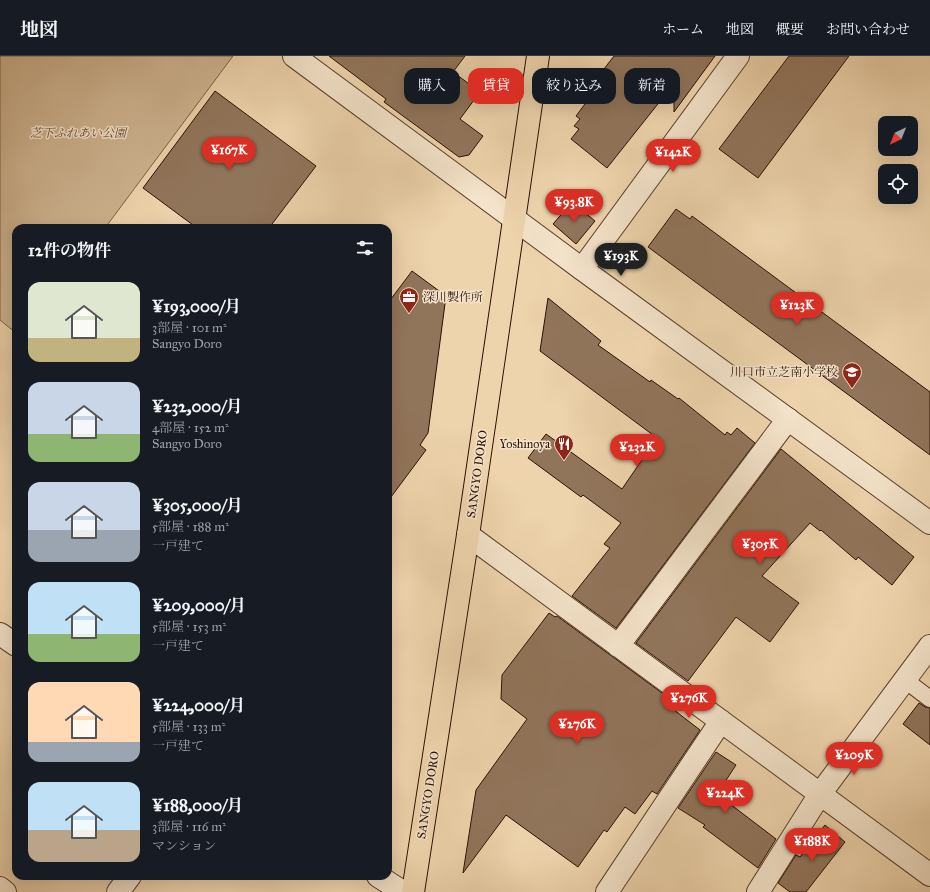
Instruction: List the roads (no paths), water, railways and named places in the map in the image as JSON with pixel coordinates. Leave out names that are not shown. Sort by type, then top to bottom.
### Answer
[{"type":"main road","name":"SANGYO DORO","points":[[413,892],[468,535],[538,56]]},
{"type":"street","points":[[294,56],[582,269],[930,523]]},
{"type":"street","points":[[582,269],[738,56]]},
{"type":"street","points":[[618,646],[788,419]]},
{"type":"street","points":[[468,535],[930,875]]},
{"type":"street","points":[[0,634],[12,642]]},
{"type":"street","points":[[758,892],[820,794],[930,646]]},
{"type":"street","points":[[607,892],[720,721]]},
{"type":"street","points":[[118,892],[127,880]]},
{"type":"street","points":[[384,880],[403,892]]},
{"type":"street","points":[[0,888],[6,892]]},
{"type":"lane","points":[[905,680],[930,699]]},
{"type":"place","name":"深川製作所","points":[[409,314]]},
{"type":"place","name":"川口市立芝南小学校","points":[[852,389]]},
{"type":"place","name":"Yoshinoya","points":[[564,461]]},
{"type":"park label","name":"芝下ふれあい公園","points":[[78,133]]}]
